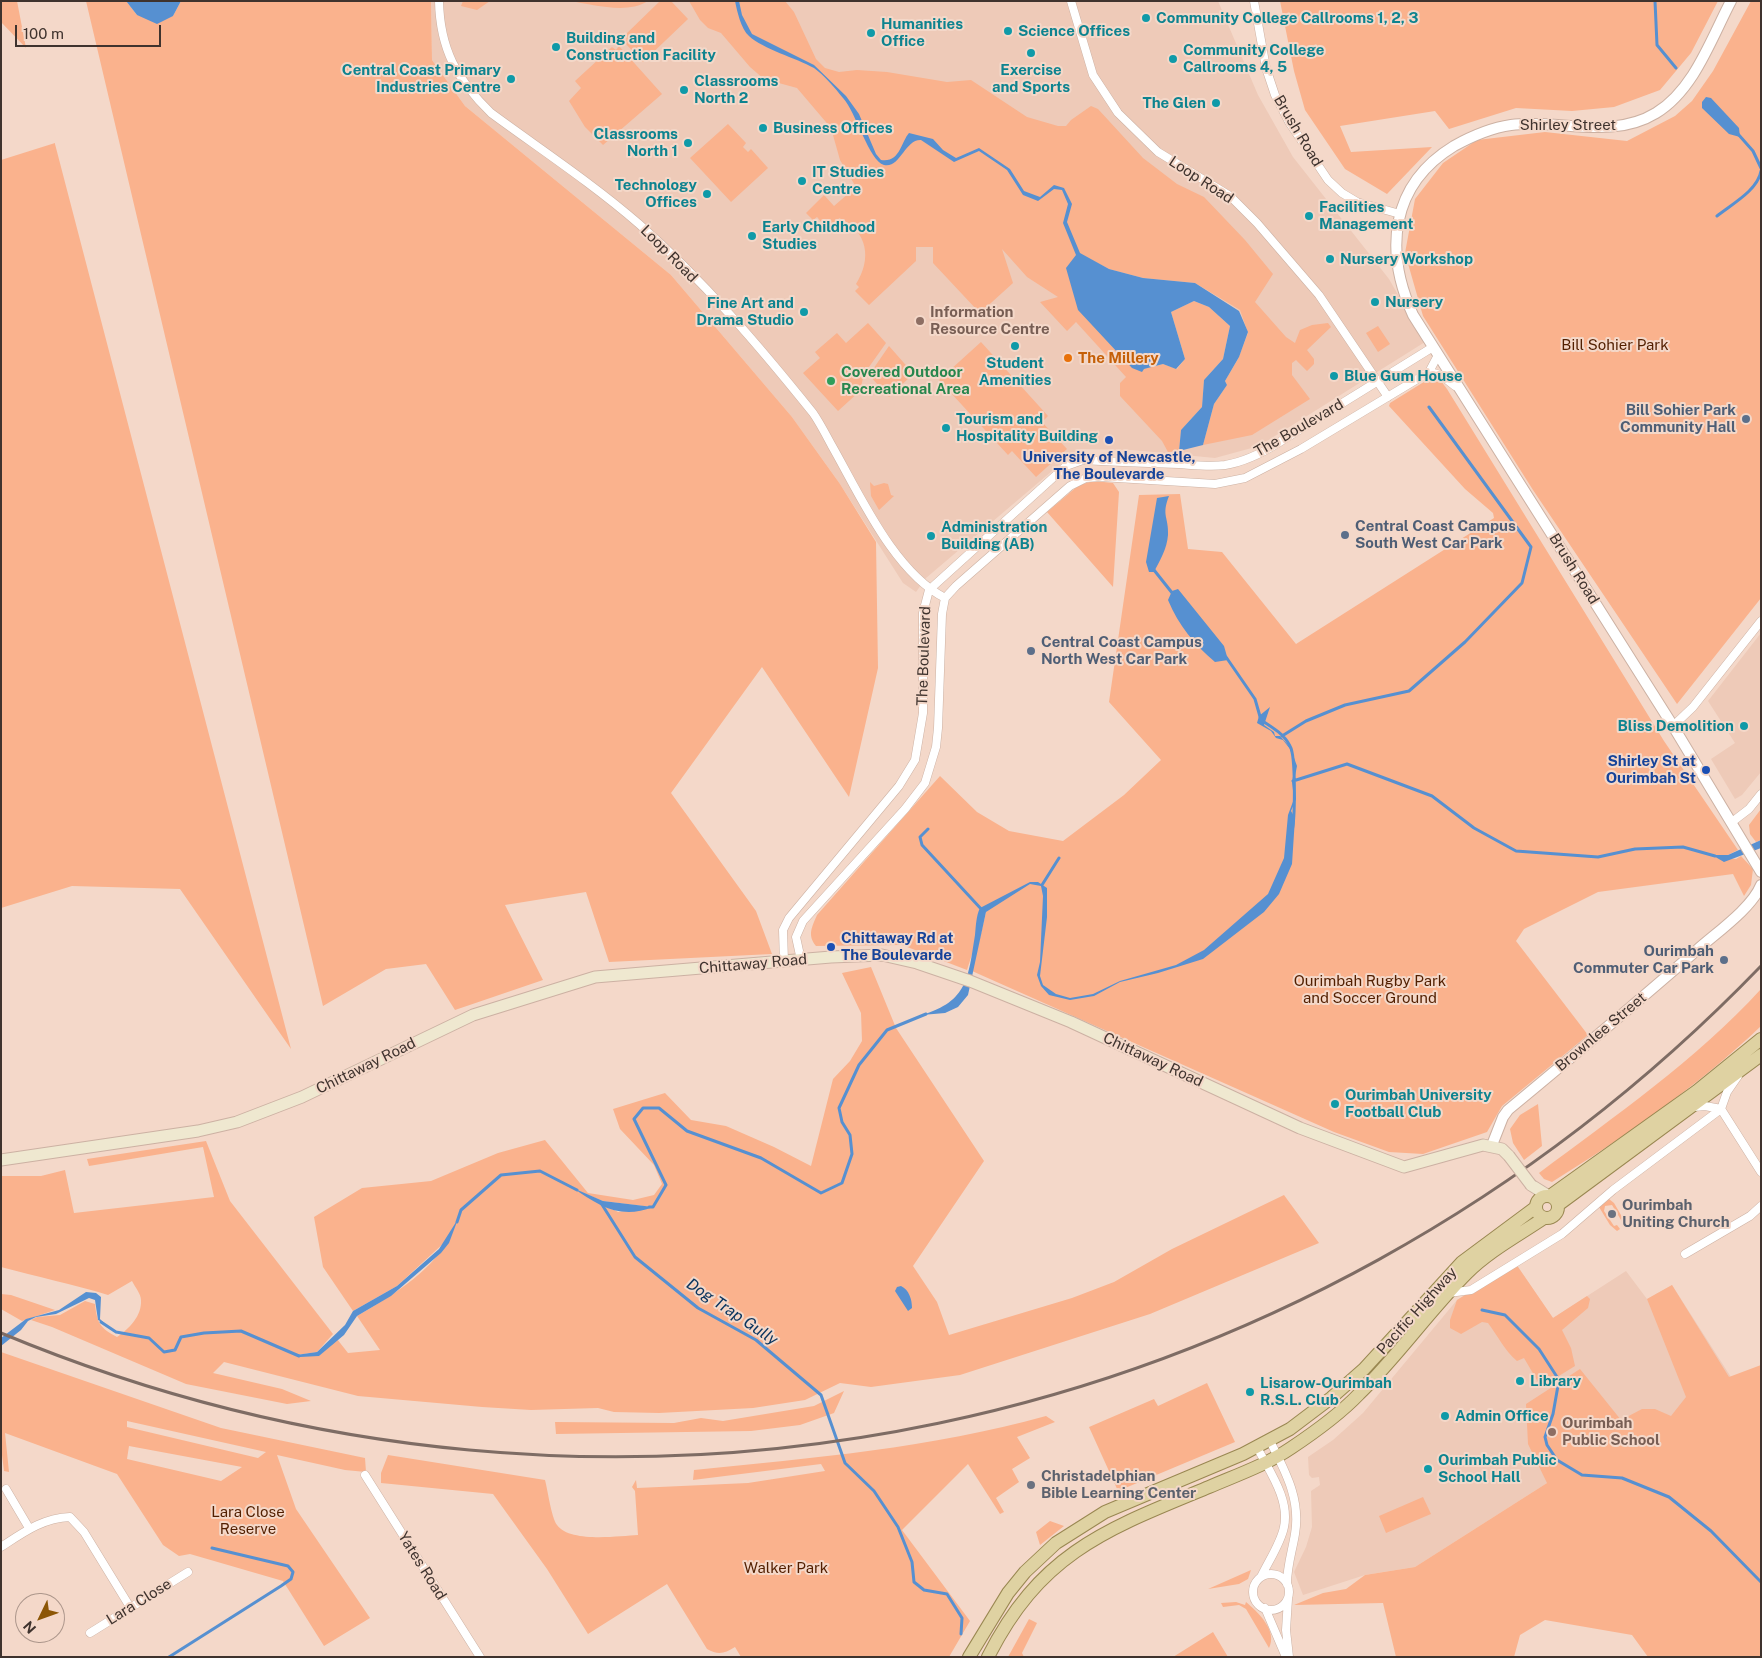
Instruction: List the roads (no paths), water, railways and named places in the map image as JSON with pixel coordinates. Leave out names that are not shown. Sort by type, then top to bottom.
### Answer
[{"type":"main road","name":"Chittaway Road","points":[[1,1160],[188,1133],[237,1122],[293,1101],[473,1015],[595,978],[882,954],[917,963],[1071,1022],[1300,1128],[1404,1167],[1474,1146],[1492,1145]]},
{"type":"main road","name":"Pacific Highway","points":[[969,1657],[1008,1593],[1025,1572],[1056,1543],[1116,1507],[1270,1441],[1311,1413],[1347,1385],[1379,1353],[1447,1276],[1476,1251],[1696,1091],[1761,1039]]},
{"type":"main road","name":"Pacific Highway","points":[[1545,1201],[1692,1108],[1761,1055]]},
{"type":"main road","points":[[1492,1145],[1502,1149],[1509,1156],[1545,1201],[1538,1213],[1544,1218]]},
{"type":"main road","name":"Pacific Highway","points":[[988,1657],[1019,1605],[1032,1589],[1055,1566],[1081,1547],[1127,1520],[1265,1463],[1311,1435],[1353,1400],[1447,1294],[1481,1261],[1544,1218],[1555,1215],[1545,1201]]},
{"type":"street","name":"Loop Road","points":[[439,1],[440,18],[447,54],[469,92],[491,113],[638,223],[676,257],[749,337],[814,416],[874,522],[915,576],[929,590],[945,598]]},
{"type":"street","name":"Loop Road","points":[[1071,1],[1093,75],[1118,113],[1158,152],[1230,196],[1257,223],[1319,295],[1388,397]]},
{"type":"street","name":"Brush Road","points":[[1254,1],[1266,68],[1275,95],[1289,122],[1328,180],[1342,193],[1357,202],[1400,214]]},
{"type":"street","name":"Shirley Street","points":[[1396,262],[1400,214],[1407,194],[1424,170],[1443,153],[1478,134],[1502,127],[1528,124],[1610,127],[1629,124],[1656,113],[1677,96],[1691,77],[1731,1]]},
{"type":"street","name":"Brush Road","points":[[1396,262],[1403,292],[1413,315],[1674,726],[1761,872]]},
{"type":"street","name":"The Boulevard","points":[[784,962],[783,930],[789,918],[899,786],[915,760],[922,713],[923,612],[929,590],[1066,466],[1076,461],[1206,465],[1225,465],[1238,462],[1264,451],[1378,382],[1436,351]]},
{"type":"street","points":[[1436,351],[1429,372],[1452,382],[1472,409]]},
{"type":"street","name":"The Boulevard","points":[[801,960],[796,937],[803,921],[905,809],[925,783],[936,747],[942,614],[945,598],[1034,516],[1078,481],[1086,478],[1101,477],[1216,484],[1239,480],[1266,469],[1429,372]]},
{"type":"street","points":[[1674,726],[1693,707],[1761,621]]},
{"type":"street","points":[[1732,822],[1749,809],[1761,794]]},
{"type":"street","name":"Brownlee Street","points":[[1492,1145],[1498,1126],[1508,1110],[1625,1013],[1730,921],[1754,897],[1761,885]]},
{"type":"street","points":[[1447,1294],[1471,1290],[1562,1234],[1613,1190],[1721,1109],[1727,1092],[1741,1072]]},
{"type":"street","points":[[1692,1108],[1705,1106],[1721,1109],[1761,1172]]},
{"type":"street","points":[[1685,1254],[1750,1216],[1761,1206]]},
{"type":"street","points":[[1270,1441],[1290,1482],[1296,1509],[1295,1534],[1287,1571],[1286,1630],[1288,1657]]},
{"type":"street","points":[[1257,1447],[1280,1491],[1284,1506],[1284,1528],[1262,1577]]},
{"type":"street","name":"Yates Road","points":[[365,1475],[480,1657]]},
{"type":"street","points":[[6,1490],[29,1528]]},
{"type":"street","points":[[1,1547],[29,1528],[52,1518],[70,1517],[84,1532],[130,1607]]},
{"type":"street","name":"Lara Close","points":[[90,1633],[188,1572]]},
{"type":"street","points":[[1287,1584],[1279,1576],[1267,1574],[1257,1581],[1253,1592],[1257,1602],[1264,1608],[1288,1657]]},
{"type":"street","points":[[1264,1608],[1276,1609],[1288,1598]]},
{"type":"water","points":[[126,1],[181,1],[173,16],[157,24],[137,15]]},
{"type":"water","points":[[735,1],[739,1],[742,15],[752,34],[814,65],[846,96],[859,114],[876,154],[881,160],[887,160],[896,155],[909,133],[933,139],[943,150],[956,158],[979,148],[1010,169],[1024,191],[1040,197],[1054,185],[1064,188],[1072,204],[1067,222],[1080,253],[1109,269],[1143,278],[1195,283],[1239,311],[1248,332],[1239,357],[1225,381],[1227,385],[1214,404],[1203,445],[1179,451],[1181,430],[1202,407],[1204,380],[1223,359],[1230,326],[1209,307],[1194,301],[1171,312],[1185,359],[1176,369],[1163,364],[1144,369],[1142,372],[1132,368],[1078,310],[1066,268],[1076,255],[1063,223],[1068,204],[1062,190],[1054,189],[1038,201],[1023,195],[1007,170],[979,151],[954,162],[921,140],[911,144],[894,163],[884,165],[878,162],[848,105],[840,94],[814,68],[771,49],[749,36],[738,15]]},
{"type":"water","points":[[1706,97],[1711,98],[1739,128],[1740,137],[1729,134],[1702,108],[1702,102]]},
{"type":"water","points":[[1169,496],[1165,512],[1168,529],[1166,545],[1154,572],[1149,572],[1146,562],[1157,498]]},
{"type":"water","points":[[1178,589],[1224,646],[1228,660],[1215,662],[1200,648],[1182,626],[1168,600],[1172,591]]},
{"type":"water","points":[[1270,707],[1264,725],[1274,732],[1275,736],[1280,736],[1290,747],[1297,766],[1294,781],[1296,799],[1291,811],[1295,818],[1292,864],[1279,894],[1264,912],[1203,959],[1120,982],[1094,996],[1070,1000],[1049,995],[1041,986],[1037,975],[1040,962],[1043,896],[1041,886],[1030,884],[986,912],[968,995],[958,1007],[945,1013],[922,1015],[949,1003],[963,986],[970,964],[980,908],[1030,882],[1038,882],[1047,888],[1047,917],[1040,976],[1043,985],[1056,994],[1070,998],[1093,994],[1120,981],[1176,965],[1204,950],[1268,894],[1284,858],[1288,815],[1294,799],[1292,782],[1295,765],[1290,749],[1283,740],[1276,738],[1271,731],[1257,723],[1259,716]]},
{"type":"water","points":[[1761,840],[1761,848],[1724,862],[1712,855],[1728,855]]},
{"type":"water","points":[[573,1188],[603,1201],[653,1207],[631,1212],[611,1209]]},
{"type":"water","points":[[458,1219],[449,1243],[441,1253],[391,1296],[357,1316],[344,1335],[319,1356],[300,1357],[296,1355],[317,1352],[345,1325],[353,1311],[397,1286],[439,1249]]},
{"type":"water","points":[[901,1286],[908,1292],[911,1298],[912,1308],[908,1311],[895,1291],[897,1287]]},
{"type":"water","points":[[86,1292],[96,1293],[101,1297],[100,1319],[104,1323],[98,1320],[95,1300],[89,1298],[56,1314],[36,1317],[28,1321],[21,1330],[1,1346],[1,1338],[26,1319],[59,1310]]},
{"type":"waterway","points":[[1655,1],[1657,45],[1676,68]]},
{"type":"waterway","points":[[1738,134],[1753,151],[1761,168]]},
{"type":"waterway","points":[[1717,216],[1750,190],[1759,178],[1761,171]]},
{"type":"waterway","points":[[1282,736],[1306,721],[1345,705],[1409,691],[1465,642],[1522,583],[1531,547],[1429,407]]},
{"type":"waterway","points":[[1154,570],[1173,594]]},
{"type":"waterway","points":[[1226,657],[1255,699],[1261,720],[1281,734],[1290,746],[1294,774],[1292,831]]},
{"type":"waterway","points":[[1293,781],[1347,764],[1432,796],[1474,828],[1516,851],[1598,857],[1635,849],[1683,847],[1715,856]]},
{"type":"waterway","points":[[928,829],[920,837],[922,845],[983,911]]},
{"type":"waterway","points":[[1042,885],[1059,858]]},
{"type":"waterway","points":[[649,1207],[653,1207],[666,1185],[634,1119],[643,1108],[659,1108],[687,1131],[761,1158],[821,1193],[842,1183],[852,1154],[850,1135],[842,1122],[839,1108],[859,1065],[887,1030],[926,1014]]},
{"type":"waterway","points":[[457,1222],[461,1210],[501,1175],[540,1171],[577,1190]]},
{"type":"waterway","name":"Dog Trap Gully","points":[[601,1203],[635,1257],[698,1308],[756,1340],[821,1395],[845,1463],[874,1491],[898,1527],[912,1562],[914,1582],[924,1590],[947,1594],[962,1618],[961,1634]]},
{"type":"waterway","points":[[1482,1310],[1505,1315],[1539,1349],[1559,1380],[1553,1414],[1545,1437],[1547,1445],[1557,1460],[1582,1475],[1622,1478],[1669,1497],[1711,1531],[1761,1582]]},
{"type":"waterway","points":[[101,1322],[116,1332],[149,1338],[164,1352],[175,1350],[181,1337],[204,1333],[241,1331],[299,1356]]},
{"type":"waterway","points":[[169,1657],[291,1579],[293,1572],[288,1566],[212,1548]]},
{"type":"railway","points":[[1,1333],[233,1410],[469,1450],[706,1454],[938,1423],[1164,1358],[1379,1260],[1579,1129],[1761,966]]},
{"type":"place","name":"Community College Callrooms 1, 2, 3","points":[[1146,18]]},
{"type":"place","name":"Science Offices","points":[[1008,31]]},
{"type":"place","name":"Humanities Office","points":[[871,33]]},
{"type":"place","name":"Building and Construction Facility","points":[[556,47]]},
{"type":"place","name":"Exercise and Sports","points":[[1031,53]]},
{"type":"place","name":"Community College Callrooms 4, 5","points":[[1173,59]]},
{"type":"place","name":"Central Coast Primary Industries Centre","points":[[511,79]]},
{"type":"place","name":"Classrooms North 2","points":[[684,90]]},
{"type":"place","name":"The Glen","points":[[1216,103]]},
{"type":"place","name":"Business Offices","points":[[763,128]]},
{"type":"place","name":"Classrooms North 1","points":[[688,143]]},
{"type":"place","name":"IT Studies Centre","points":[[802,181]]},
{"type":"place","name":"Technology Offices","points":[[707,194]]},
{"type":"place","name":"Facilities Management","points":[[1309,216]]},
{"type":"place","name":"Early Childhood Studies","points":[[752,236]]},
{"type":"place","name":"Nursery Workshop","points":[[1330,259]]},
{"type":"place","name":"Nursery","points":[[1375,302]]},
{"type":"place","name":"Fine Art and Drama Studio","points":[[804,312]]},
{"type":"place","name":"Information Resource Centre","points":[[920,321]]},
{"type":"place","name":"Student Amenities","points":[[1015,346]]},
{"type":"place","name":"The Millery","points":[[1068,358]]},
{"type":"place","name":"Blue Gum House","points":[[1334,376]]},
{"type":"place","name":"Covered Outdoor Recreational Area","points":[[831,381]]},
{"type":"place","name":"Bill Sohier Park Community Hall","points":[[1746,419]]},
{"type":"place","name":"Tourism and Hospitality Building","points":[[946,428]]},
{"type":"place","name":"University of Newcastle, The Boulevarde","points":[[1109,440]]},
{"type":"place","name":"Central Coast Campus South West Car Park","points":[[1345,535]]},
{"type":"place","name":"Administration Building (AB)","points":[[931,536]]},
{"type":"place","name":"Central Coast Campus North West Car Park","points":[[1031,651]]},
{"type":"place","name":"Bliss Demolition","points":[[1744,726]]},
{"type":"place","name":"Shirley St at Ourimbah St","points":[[1706,770]]},
{"type":"place","name":"Chittaway Rd at The Boulevarde","points":[[831,947]]},
{"type":"place","name":"Ourimbah Commuter Car Park","points":[[1724,960]]},
{"type":"place","name":"Ourimbah University Football Club","points":[[1335,1104]]},
{"type":"place","name":"Ourimbah Uniting Church","points":[[1612,1214]]},
{"type":"place","name":"Library","points":[[1520,1381]]},
{"type":"place","name":"Lisarow-Ourimbah R.S.L. Club","points":[[1250,1392]]},
{"type":"place","name":"Admin Office","points":[[1445,1416]]},
{"type":"place","name":"Ourimbah Public School","points":[[1552,1432]]},
{"type":"place","name":"Ourimbah Public School Hall","points":[[1428,1469]]},
{"type":"place","name":"Christadelphian Bible Learning Center","points":[[1031,1485]]},
{"type":"park label","name":"Bill Sohier Park","points":[[1615,345]]},
{"type":"park label","name":"Ourimbah Rugby Park and Soccer Ground","points":[[1370,990]]},
{"type":"park label","name":"Lara Close Reserve","points":[[248,1520]]},
{"type":"park label","name":"Walker Park","points":[[786,1568]]}]
